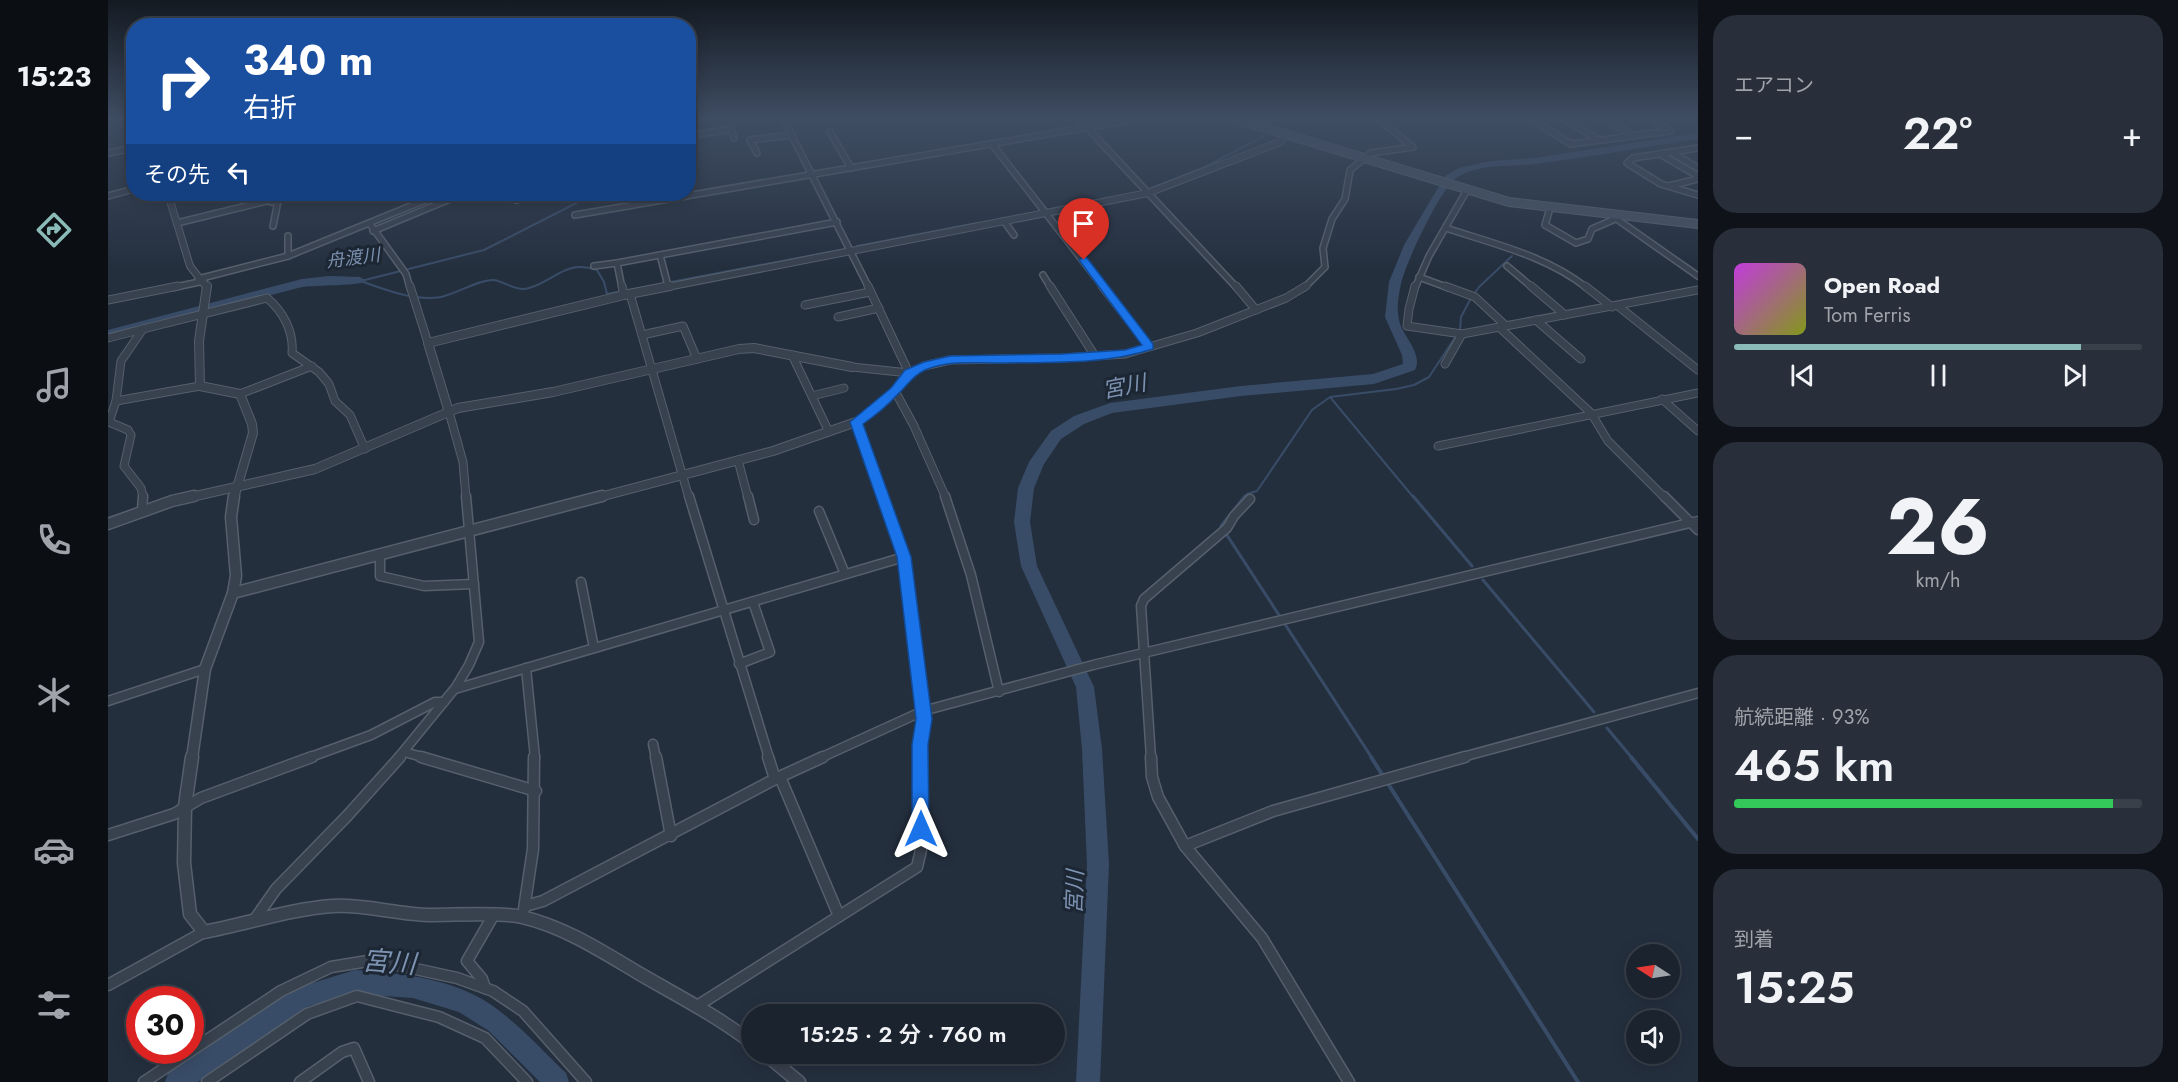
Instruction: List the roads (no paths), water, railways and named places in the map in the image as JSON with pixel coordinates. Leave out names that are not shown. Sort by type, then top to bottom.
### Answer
[{"type":"main road","points":[[1397,168],[1509,202],[1613,217],[1698,224]]},
{"type":"street","points":[[809,168],[851,250],[909,373]]},
{"type":"street","points":[[696,194],[848,168]]},
{"type":"street","points":[[1012,168],[1149,346]]},
{"type":"street","points":[[1126,168],[1256,310]]},
{"type":"street","points":[[428,343],[627,294],[1149,193],[1212,168]]},
{"type":"street","points":[[233,593],[810,440],[856,422],[874,410],[895,391],[909,373],[924,366],[950,360],[1125,354],[1197,333],[1303,289],[1322,272],[1325,262],[1323,248],[1332,219],[1345,200],[1347,178],[1352,168]]},
{"type":"street","points":[[1637,168],[1667,186],[1698,195]]},
{"type":"street","points":[[1684,168],[1698,177]]},
{"type":"street","points":[[1667,186],[1698,177]]},
{"type":"street","points":[[1467,190],[1419,277],[1412,297],[1407,326],[1462,334],[1698,290]]},
{"type":"street","points":[[108,196],[126,191]]},
{"type":"street","points":[[170,201],[190,266],[207,285],[199,341],[200,386]]},
{"type":"street","points":[[177,223],[267,201]]},
{"type":"street","points":[[273,226],[278,201]]},
{"type":"street","points":[[108,300],[201,280],[288,256],[424,201]]},
{"type":"street","points":[[373,231],[445,201]]},
{"type":"street","points":[[575,215],[656,201]]},
{"type":"street","points":[[1550,208],[1545,225],[1576,243],[1588,238],[1592,229],[1613,217],[1698,276]]},
{"type":"street","points":[[1004,221],[1014,235]]},
{"type":"street","points":[[594,266],[837,222]]},
{"type":"street","points":[[255,919],[270,896],[343,821],[404,752],[455,689],[473,659],[479,642],[464,462],[404,271],[370,224]]},
{"type":"street","points":[[1446,228],[1540,260],[1570,274],[1698,370]]},
{"type":"street","points":[[288,236],[288,256]]},
{"type":"street","points":[[660,255],[668,286]]},
{"type":"street","points":[[616,263],[642,335],[739,664],[778,778],[839,916]]},
{"type":"street","points":[[1507,266],[1564,315]]},
{"type":"street","points":[[1043,275],[1095,356]]},
{"type":"street","points":[[1419,277],[1475,297],[1591,413],[1608,441],[1694,522],[1698,530]]},
{"type":"street","points":[[805,304],[870,292]]},
{"type":"street","points":[[108,338],[267,298],[285,321],[293,338],[292,353],[312,366],[329,384],[335,400],[350,415],[364,448]]},
{"type":"street","points":[[838,317],[879,308]]},
{"type":"street","points":[[1536,320],[1581,359]]},
{"type":"street","points":[[642,335],[683,326],[697,359]]},
{"type":"street","points":[[142,510],[144,495],[140,483],[127,472],[124,466],[131,435],[128,430],[112,426],[109,418],[116,401],[121,361],[143,329]]},
{"type":"street","points":[[1445,364],[1462,334]]},
{"type":"street","points":[[108,524],[142,510],[315,469],[458,408],[553,392],[754,348],[852,367],[909,373]]},
{"type":"street","points":[[792,354],[829,432]]},
{"type":"street","points":[[240,394],[312,366]]},
{"type":"street","points":[[116,401],[200,386],[205,389],[233,390],[240,394],[252,424],[253,434],[236,486],[231,517],[236,576],[233,593],[205,669],[185,806],[184,863],[190,914],[204,932]]},
{"type":"street","points":[[812,396],[844,388]]},
{"type":"street","points":[[895,391],[908,412],[951,514],[985,621],[999,692]]},
{"type":"street","points":[[1438,446],[1698,393]]},
{"type":"street","points":[[1662,399],[1698,431]]},
{"type":"street","points":[[697,1006],[917,867],[921,850],[920,745],[923,711],[904,557],[856,422]]},
{"type":"street","points":[[738,460],[754,520]]},
{"type":"street","points":[[1250,499],[1234,516],[1227,528],[1144,599],[1141,606],[1152,777],[1158,797],[1185,846],[1262,938],[1349,1082]]},
{"type":"street","points":[[819,511],[845,574]]},
{"type":"street","points":[[108,985],[204,932],[235,926],[255,919],[333,906],[367,908],[405,915],[493,916],[523,911],[671,836],[778,778],[923,711],[1093,665],[1694,522]]},
{"type":"street","points":[[380,555],[380,576],[424,586],[474,584]]},
{"type":"street","points":[[455,689],[904,557]]},
{"type":"street","points":[[580,582],[594,648]]},
{"type":"street","points":[[739,664],[770,652],[753,602]]},
{"type":"street","points":[[523,911],[533,849],[536,792],[526,668]]},
{"type":"street","points":[[108,701],[205,669]]},
{"type":"street","points":[[1185,846],[1273,811],[1319,797],[1698,693]]},
{"type":"street","points":[[108,835],[174,814],[201,798],[371,735],[435,702],[444,702]]},
{"type":"street","points":[[653,744],[671,836]]},
{"type":"street","points":[[404,752],[536,792]]},
{"type":"street","points":[[523,911],[579,939],[697,1006],[741,1035]]},
{"type":"street","points":[[485,988],[482,979],[468,961],[493,916]]},
{"type":"street","points":[[144,1082],[281,991],[331,967],[374,960],[457,978],[485,988],[523,1011],[586,1082]]},
{"type":"street","points":[[207,1082],[307,1014],[357,996],[439,1017],[485,1038],[527,1082]]},
{"type":"street","points":[[300,1082],[342,1052],[354,1048],[369,1082]]},
{"type":"street","points":[[777,1064],[799,1082]]},
{"type":"waterway","points":[[1149,189],[1201,168]]},
{"type":"waterway","name":"宮川","points":[[1088,1082],[1098,864],[1092,749],[1085,687],[1029,566],[1022,522],[1026,488],[1037,462],[1056,435],[1079,420],[1110,408],[1241,391],[1374,379],[1410,367],[1408,355],[1392,317],[1395,282],[1401,263],[1419,226],[1449,178],[1470,168]]},
{"type":"waterway","name":"舟渡川","points":[[361,281],[484,250],[580,201]]},
{"type":"waterway","points":[[857,246],[977,223]]},
{"type":"waterway","points":[[629,290],[845,249]]},
{"type":"waterway","points":[[1330,397],[1396,389],[1414,385],[1429,377],[1460,330],[1461,317],[1471,298],[1479,287],[1512,256]]},
{"type":"waterway","points":[[360,281],[400,294],[431,298],[441,297],[488,280],[524,289],[569,269],[586,267],[597,270],[604,282],[607,294],[617,292]]},
{"type":"waterway","name":"舟渡川","points":[[108,334],[302,283],[329,280],[360,281]]},
{"type":"waterway","points":[[1244,498],[1247,494],[1257,491],[1312,410],[1330,397]]},
{"type":"waterway","points":[[1330,397],[1414,498]]},
{"type":"waterway","points":[[1245,496],[1221,526],[1372,758]]},
{"type":"waterway","points":[[1413,496],[1472,566]]},
{"type":"waterway","points":[[1483,580],[1594,712]]},
{"type":"waterway","points":[[1607,728],[1632,758]]},
{"type":"waterway","points":[[1371,757],[1578,1082]]},
{"type":"waterway","points":[[1631,757],[1698,839]]},
{"type":"waterway","name":"宮川","points":[[177,1082],[304,996],[355,982],[413,986],[465,1002],[497,1023],[557,1082]]}]
